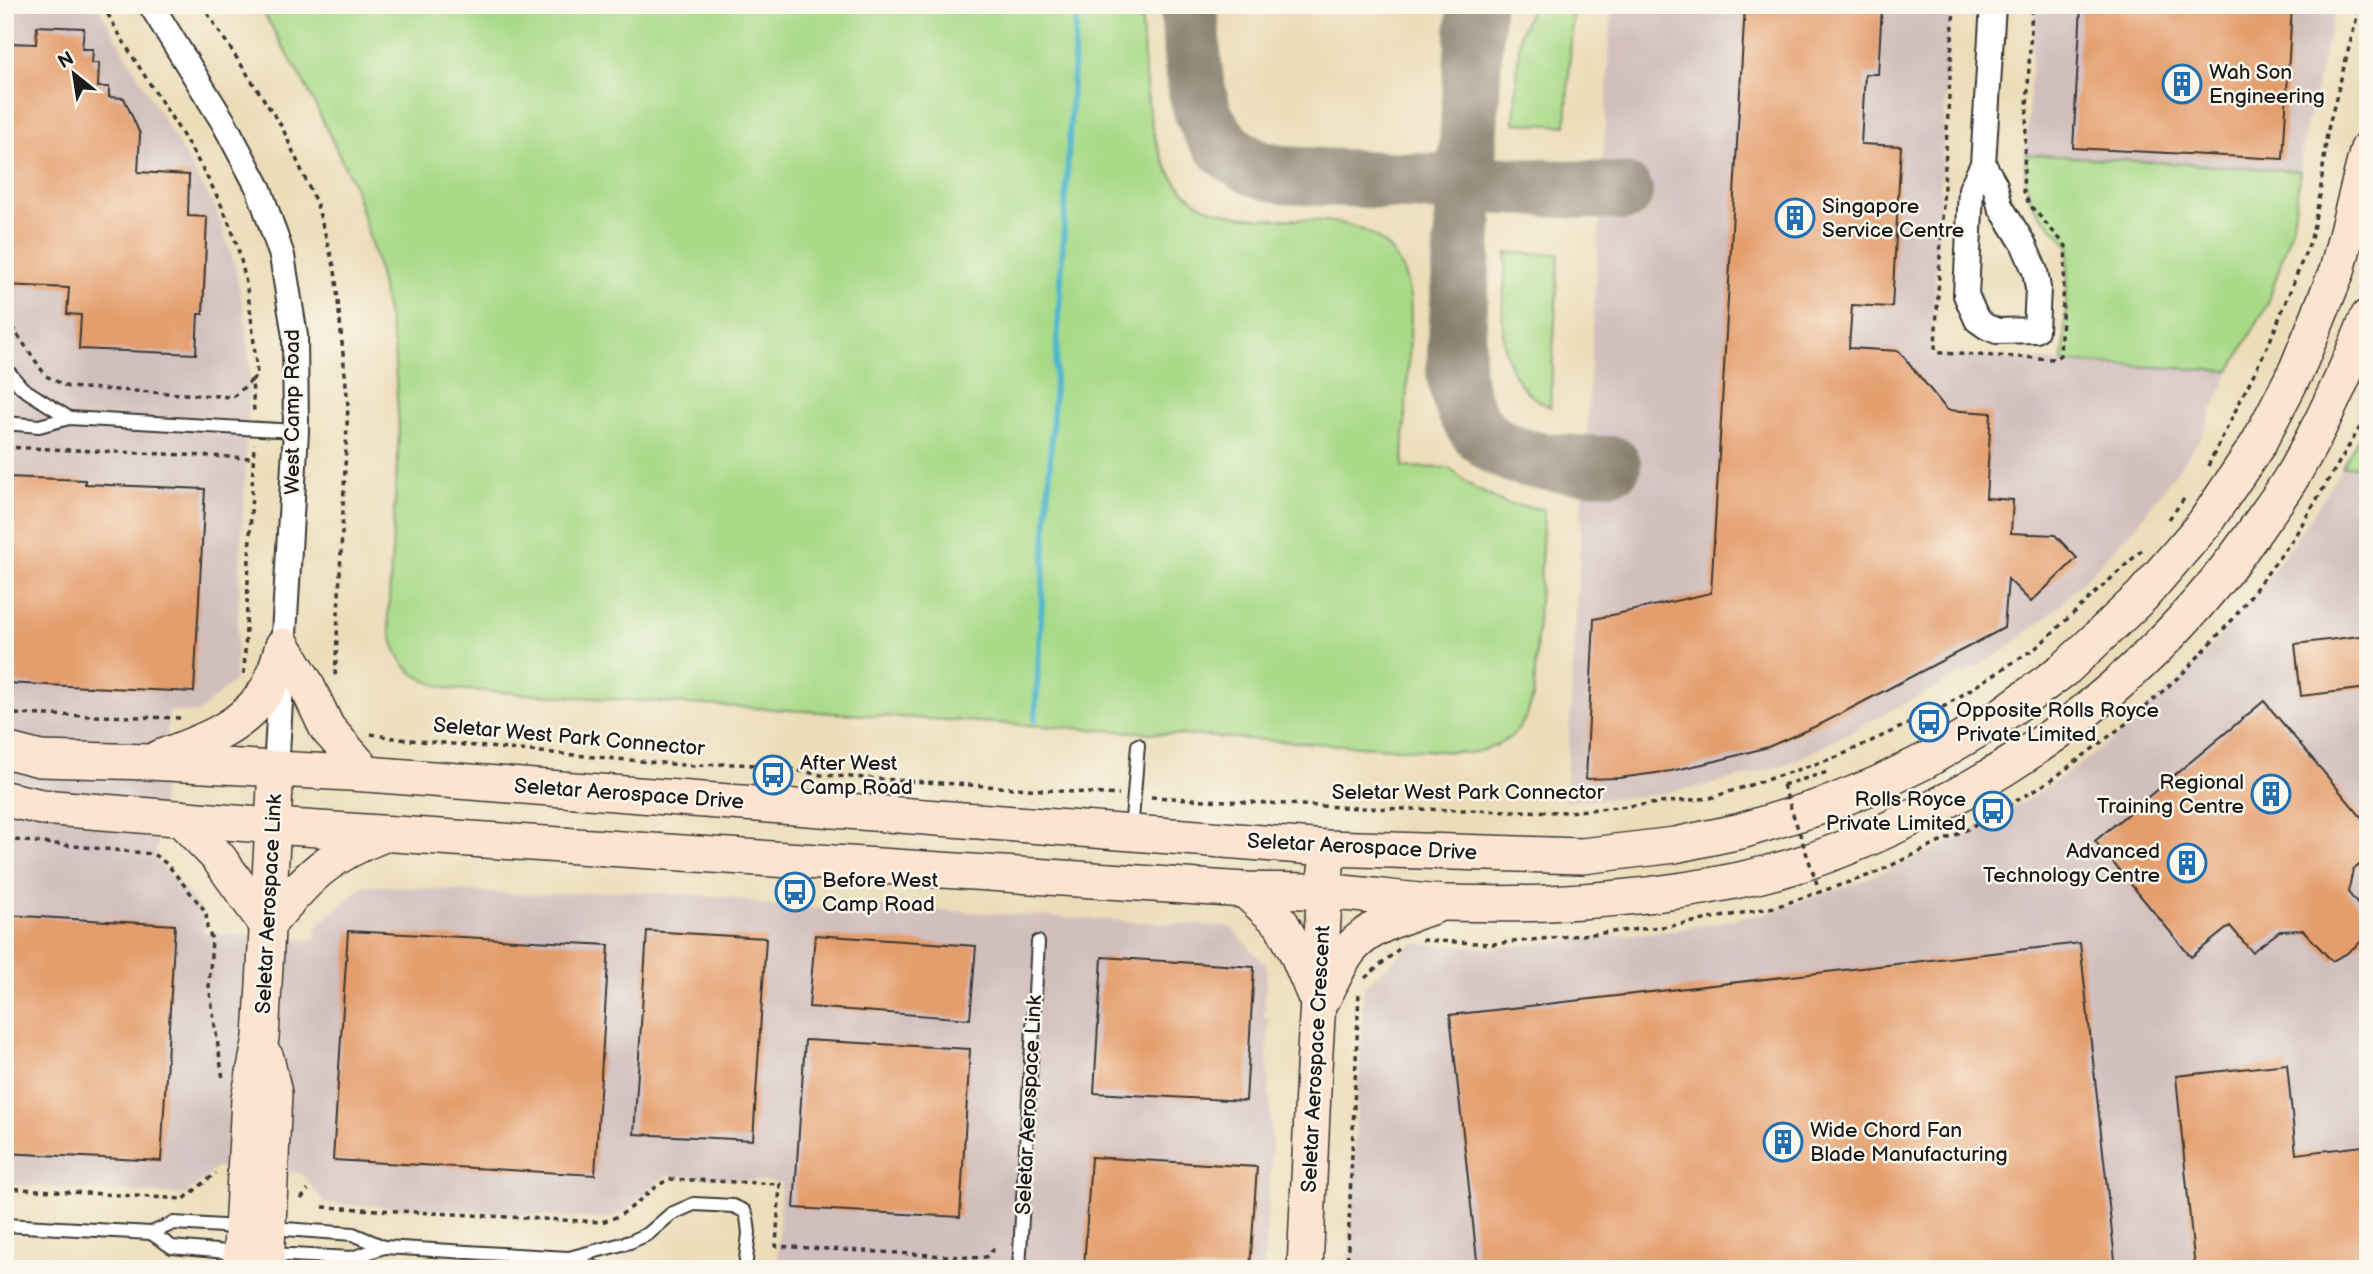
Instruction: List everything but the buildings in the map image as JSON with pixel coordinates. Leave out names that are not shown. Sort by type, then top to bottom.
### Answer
[{"type":"street","name":"West Camp Road","points":[[151,5],[224,123],[260,189],[282,256],[295,336],[296,431],[276,769]]},
{"type":"street","points":[[1983,164],[1994,185],[2000,205],[2023,243],[2035,271],[2038,288],[2036,330],[1997,331],[1987,327],[1977,320],[1966,295],[1971,189],[1983,164],[1993,5]]},
{"type":"street","name":"Seletar Aerospace Drive","points":[[5,750],[40,759],[367,774],[1327,848],[1582,856],[1675,845],[1741,831],[1878,785],[1925,761],[1998,718],[2066,668],[2142,596],[2204,524],[2258,444],[2297,369],[2335,277],[2368,149]]},
{"type":"street","points":[[5,799],[42,807],[273,826],[1245,890],[1324,892],[1444,903],[1549,903],[1664,892],[1734,880],[1795,866],[1884,831],[1943,804],[2012,765],[2079,718],[2131,673],[2182,624],[2236,559],[2294,474],[2348,367],[2368,317]]},
{"type":"street","points":[[149,762],[236,725],[267,691],[283,646]]},
{"type":"street","points":[[283,646],[327,728],[367,774]]},
{"type":"street","name":"Seletar Aerospace Link","points":[[254,1250],[274,1093],[261,1038],[276,769]]},
{"type":"street","points":[[180,818],[218,857],[267,925],[307,878],[332,858],[355,845],[385,834]]},
{"type":"street","name":"Seletar Aerospace Crescent","points":[[1305,1269],[1327,848]]},
{"type":"street","points":[[1245,890],[1281,923],[1319,1006]]},
{"type":"street","points":[[1319,1006],[1350,949],[1369,931],[1397,918],[1444,903]]},
{"type":"lane","points":[[5,368],[22,388],[69,418]]},
{"type":"lane","points":[[5,423],[39,426],[69,418],[296,431]]},
{"type":"lane","points":[[1131,833],[1138,745]]},
{"type":"lane","name":"Seletar Aerospace Link","points":[[1019,1269],[1038,942]]},
{"type":"lane","points":[[568,1258],[630,1242],[648,1234],[671,1214],[694,1204],[733,1206],[744,1211],[747,1217],[749,1233],[745,1269]]},
{"type":"lane","points":[[5,1225],[151,1233],[174,1223],[254,1250],[353,1234],[384,1247],[568,1258],[598,1269]]},
{"type":"lane","points":[[151,1233],[172,1247],[352,1258],[384,1247]]},
{"type":"path","points":[[5,321],[8,321],[46,376],[68,387],[233,397],[257,375],[253,325],[242,265],[228,219],[103,5]]},
{"type":"path","points":[[2032,5],[2023,189],[2029,204],[2066,246],[2060,355],[2055,359]]},
{"type":"path","points":[[2203,475],[2270,341],[2311,239],[2328,133],[2360,5]]},
{"type":"path","points":[[243,676],[255,429],[251,380]]},
{"type":"path","points":[[5,447],[253,458]]},
{"type":"path","points":[[2165,523],[2188,494]]},
{"type":"path","name":"Seletar West Park Connector","points":[[362,730],[376,736],[694,766],[726,763],[778,765],[821,775],[1360,808],[1568,812],[1710,798],[1837,757],[1940,709],[2037,647],[2151,542]]},
{"type":"path","points":[[5,714],[189,718]]},
{"type":"path","points":[[1837,757],[1841,768]]},
{"type":"path","points":[[1817,884],[1783,785],[1829,772]]},
{"type":"path","points":[[5,839],[153,854],[176,874],[206,912],[212,939],[209,986],[223,1084]]},
{"type":"path","points":[[1870,867],[1873,874]]},
{"type":"path","points":[[5,1188],[184,1199],[216,1174],[219,1168]]},
{"type":"path","points":[[323,1207],[600,1222],[616,1219],[631,1210],[659,1184],[670,1179],[780,1184],[776,1246],[982,1258],[991,1254],[994,1248]]},
{"type":"path","points":[[301,1199],[308,1190]]},
{"type":"path","points":[[5,1262],[124,1269]]},
{"type":"shaded area","points":[[5,5],[97,5],[216,210],[235,266],[247,331],[250,371],[235,680],[198,713],[169,711],[156,859],[204,913],[203,933],[315,940],[317,926],[364,885],[535,895],[626,891],[729,897],[767,906],[828,909],[869,906],[1231,927],[1267,967],[1264,1018],[1269,1019],[1267,1054],[1272,1144],[1264,1269],[777,1269],[781,1182],[666,1175],[630,1208],[615,1216],[600,1219],[326,1203],[300,1173],[216,1168],[186,1195],[5,1184]]},
{"type":"shaded area","points":[[1612,5],[1951,5],[1931,354],[2230,371],[2200,439],[2137,525],[2053,612],[1997,656],[1794,761],[1693,788],[1643,796],[1565,802]]},
{"type":"shaded area","name":"Wah Son Engineering","points":[[2035,5],[2337,5],[2304,134],[2300,171],[2026,154]]},
{"type":"shaded area","points":[[2368,464],[2368,1269],[1348,1269],[1364,986],[1413,943],[1492,948],[1670,931],[1762,914],[1857,883],[1964,836],[2071,771],[2124,731],[2186,675],[2260,590],[2314,513],[2342,467]]},
{"type":"green space","points":[[259,5],[1141,5],[1148,104],[1156,142],[1173,178],[1195,201],[1222,212],[1247,217],[1326,221],[1351,226],[1373,235],[1391,251],[1405,276],[1410,305],[1403,467],[1449,468],[1474,488],[1506,504],[1544,509],[1534,692],[1526,717],[1505,741],[1470,753],[451,689],[424,680],[414,674],[399,657],[390,633],[388,618],[399,432],[394,346],[377,264],[355,188],[307,88]]},
{"type":"green space","points":[[1533,5],[1573,5],[1566,126],[1514,123],[1520,33]]},
{"type":"green space","points":[[2026,154],[2300,171],[2293,224],[2268,303],[2230,371],[2063,362],[2069,245],[2040,214],[2029,197],[2025,172]]},
{"type":"green space","points":[[1507,253],[1559,254],[1550,407],[1530,395],[1517,379],[1508,360],[1503,319]]},
{"type":"green space","points":[[2368,421],[2368,464],[2342,467]]},
{"type":"waterway","points":[[1035,720],[1077,5]]},
{"type":"taxiway","points":[[1189,5],[1194,75],[1205,118],[1231,153],[1256,168],[1283,175],[1624,192]]},
{"type":"taxiway","points":[[1476,5],[1455,372],[1463,403],[1475,426],[1491,442],[1510,453],[1557,463],[1612,465]]},
{"type":"place","name":"Wah Son Engineering","points":[[2182,84]]},
{"type":"place","name":"Singapore Service Centre","points":[[1795,218]]},
{"type":"place","name":"Opposite Rolls Royce Private Limited","points":[[1929,722]]},
{"type":"place","name":"After West Camp Road","points":[[773,775]]},
{"type":"place","name":"Regional Training Centre","points":[[2271,794]]},
{"type":"place","name":"Rolls Royce Private Limited","points":[[1993,811]]},
{"type":"place","name":"Advanced Technology Centre","points":[[2187,863]]},
{"type":"place","name":"Before West Camp Road","points":[[795,892]]},
{"type":"place","name":"Wide Chord Fan Blade Manufacturing","points":[[1783,1142]]}]
